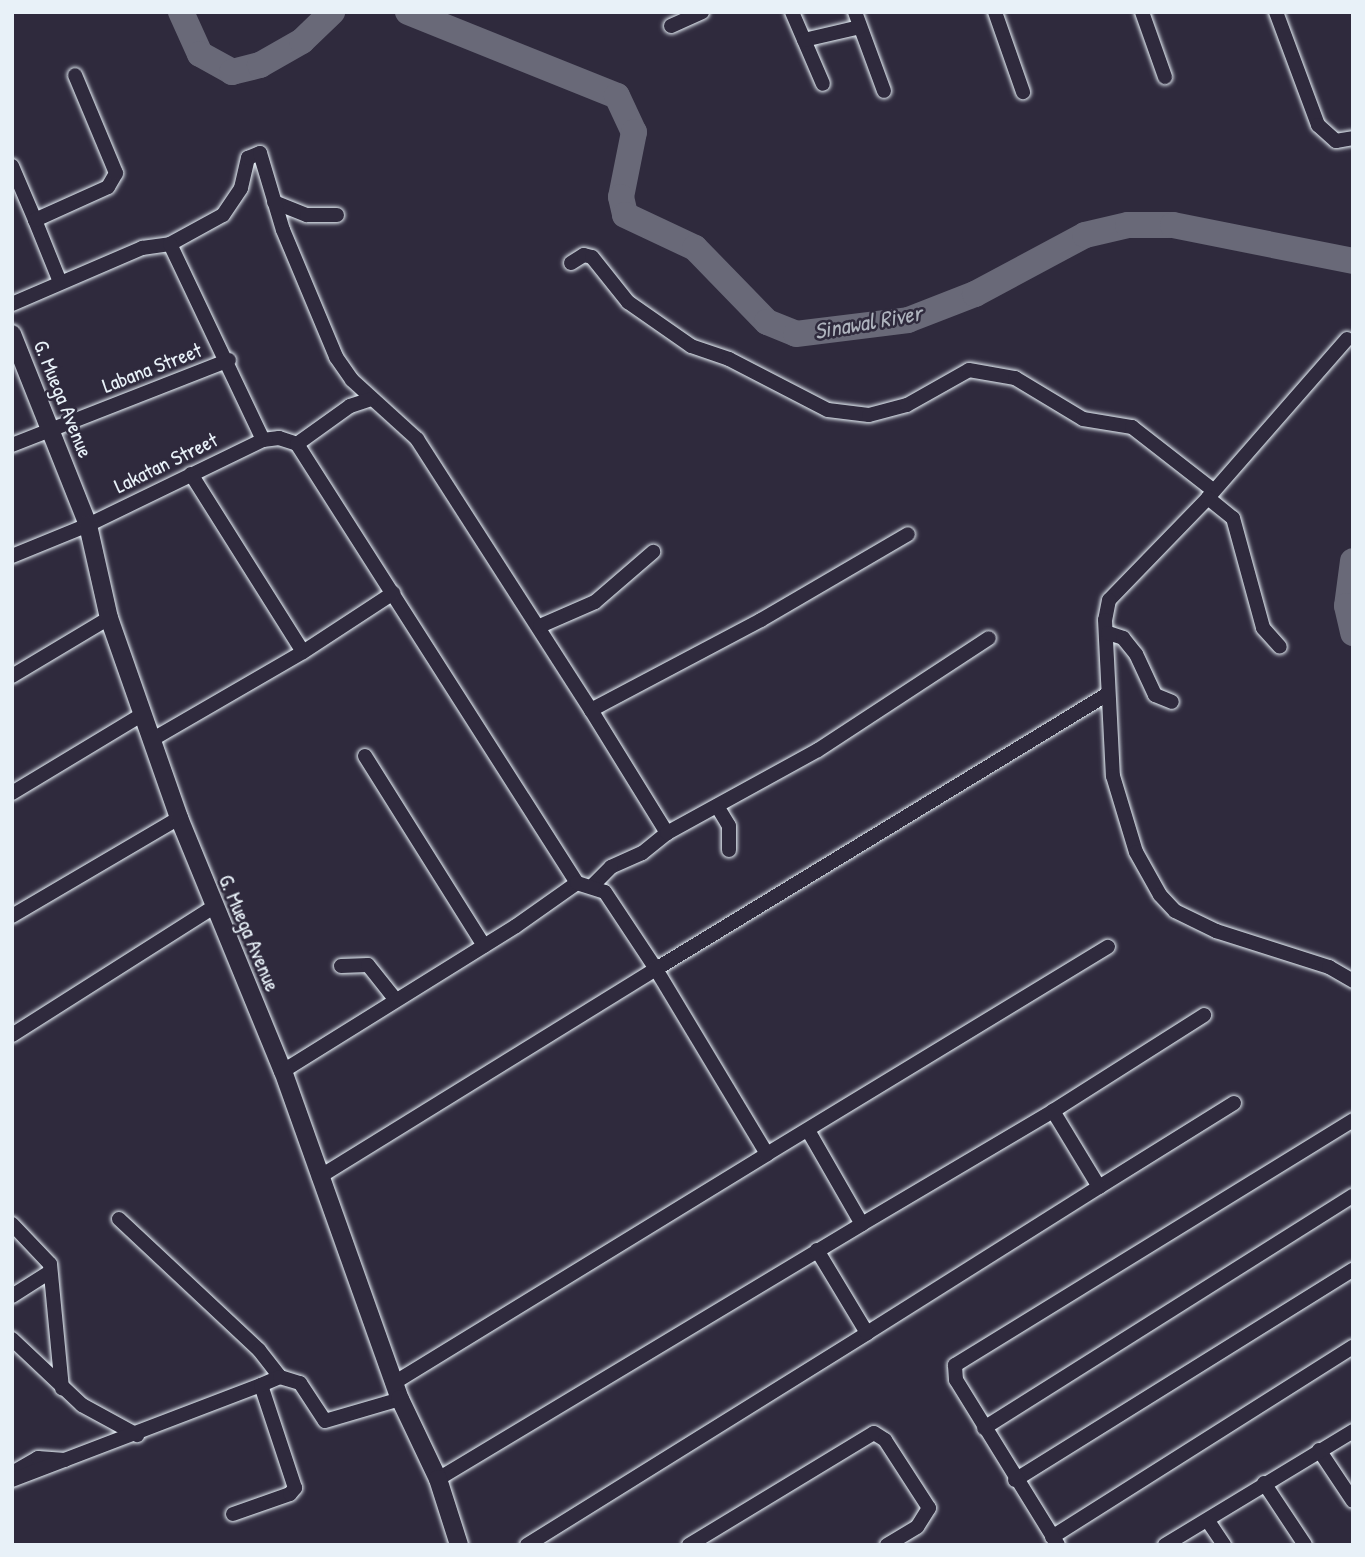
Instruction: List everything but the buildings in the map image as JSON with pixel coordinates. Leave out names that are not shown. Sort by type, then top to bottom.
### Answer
[{"type":"street","points":[[671,26],[702,12]]},
{"type":"street","points":[[793,12],[822,84]]},
{"type":"street","points":[[855,12],[884,91]]},
{"type":"street","points":[[995,12],[1023,92]]},
{"type":"street","points":[[1142,12],[1165,77]]},
{"type":"street","points":[[1276,12],[1318,125],[1336,141],[1353,138]]},
{"type":"street","points":[[804,40],[860,27]]},
{"type":"street","points":[[36,220],[93,194],[115,179],[114,165],[75,75]]},
{"type":"street","points":[[12,304],[152,244],[170,244],[223,215],[234,203],[248,158],[254,153],[264,157],[274,202],[324,335],[346,373],[371,399],[395,415],[417,439],[540,626],[667,833]]},
{"type":"street","points":[[12,166],[60,282]]},
{"type":"street","points":[[274,202],[307,215],[337,215]]},
{"type":"street","points":[[170,244],[229,360],[263,440],[279,438],[297,444],[577,883]]},
{"type":"street","points":[[571,263],[584,255],[592,257],[628,302],[691,346],[729,359],[828,410],[869,415],[907,405],[962,372],[1015,377],[1083,419],[1132,427],[1210,494],[1233,518],[1263,628],[1280,648]]},
{"type":"street","name":"G. Muega Avenue","points":[[12,334],[53,429],[88,525],[109,618],[212,908],[283,1071],[319,1177],[397,1381],[400,1399],[438,1479],[459,1545]]},
{"type":"street","points":[[1347,339],[1210,494],[1109,600],[1106,695],[1117,796],[1136,852],[1160,895],[1190,920],[1329,967],[1353,981]]},
{"type":"street","name":"Labana Street","points":[[12,445],[229,360]]},
{"type":"street","points":[[297,444],[350,406],[371,399]]},
{"type":"street","name":"Lakatan Street","points":[[12,556],[88,525],[263,440]]},
{"type":"street","points":[[191,474],[303,652]]},
{"type":"street","points":[[591,710],[705,652],[908,534]]},
{"type":"street","points":[[540,626],[595,602],[653,552]]},
{"type":"street","points":[[153,740],[303,652],[394,593]]},
{"type":"street","points":[[12,676],[109,618]]},
{"type":"street","points":[[1108,634],[1123,638],[1136,654],[1155,695],[1172,702]]},
{"type":"street","points":[[593,885],[611,867],[642,853],[667,833],[818,750],[989,638]]},
{"type":"street","points":[[319,1177],[1106,695]]},
{"type":"street","points":[[12,793],[142,714]]},
{"type":"street","points":[[365,756],[484,946]]},
{"type":"street","points":[[717,806],[729,826],[729,850]]},
{"type":"street","points":[[12,916],[179,818]]},
{"type":"street","points":[[283,1071],[484,946],[577,883],[593,885],[614,902],[767,1154]]},
{"type":"street","points":[[12,1035],[212,908]]},
{"type":"street","points":[[397,1381],[767,1154],[809,1132],[1108,947]]},
{"type":"street","points":[[341,965],[368,965],[395,999]]},
{"type":"street","points":[[438,1479],[1053,1111],[1204,1015]]},
{"type":"street","points":[[527,1545],[1234,1103]]},
{"type":"street","points":[[1053,1111],[1099,1187]]},
{"type":"street","points":[[1353,1120],[955,1365],[954,1377],[1055,1541],[1353,1347]]},
{"type":"street","points":[[809,1132],[862,1224]]},
{"type":"street","points":[[984,1428],[1353,1196]]},
{"type":"street","points":[[118,1219],[259,1350],[280,1377],[300,1383],[325,1421],[400,1399]]},
{"type":"street","points":[[12,1224],[46,1257],[50,1272],[62,1388]]},
{"type":"street","points":[[817,1250],[867,1332]]},
{"type":"street","points":[[1015,1480],[1353,1270]]},
{"type":"street","points":[[12,1296],[50,1272]]},
{"type":"street","points":[[12,1339],[82,1405],[137,1435]]},
{"type":"street","points":[[12,1480],[137,1435],[280,1377]]},
{"type":"street","points":[[233,1514],[290,1494],[295,1488],[261,1385]]},
{"type":"street","points":[[1165,1545],[1353,1431]]},
{"type":"street","points":[[689,1545],[874,1433],[886,1440],[929,1508],[917,1527],[887,1545]]},
{"type":"street","points":[[1319,1450],[1353,1501]]},
{"type":"street","points":[[12,1473],[46,1457],[65,1460]]},
{"type":"street","points":[[1264,1483],[1305,1545]]},
{"type":"street","points":[[1208,1521],[1223,1545]]},
{"type":"waterway","name":"Sinawal River","points":[[181,12],[200,54],[232,72],[260,65],[302,41],[332,12]]},
{"type":"waterway","name":"Sinawal River","points":[[408,12],[617,96],[634,132],[621,197],[625,215],[695,248],[767,322],[796,334],[908,320],[975,294],[1085,235],[1128,225],[1173,225],[1353,261]]},
{"type":"waterway","name":"Sinawal River","points":[[1353,561],[1347,606],[1353,633]]}]
